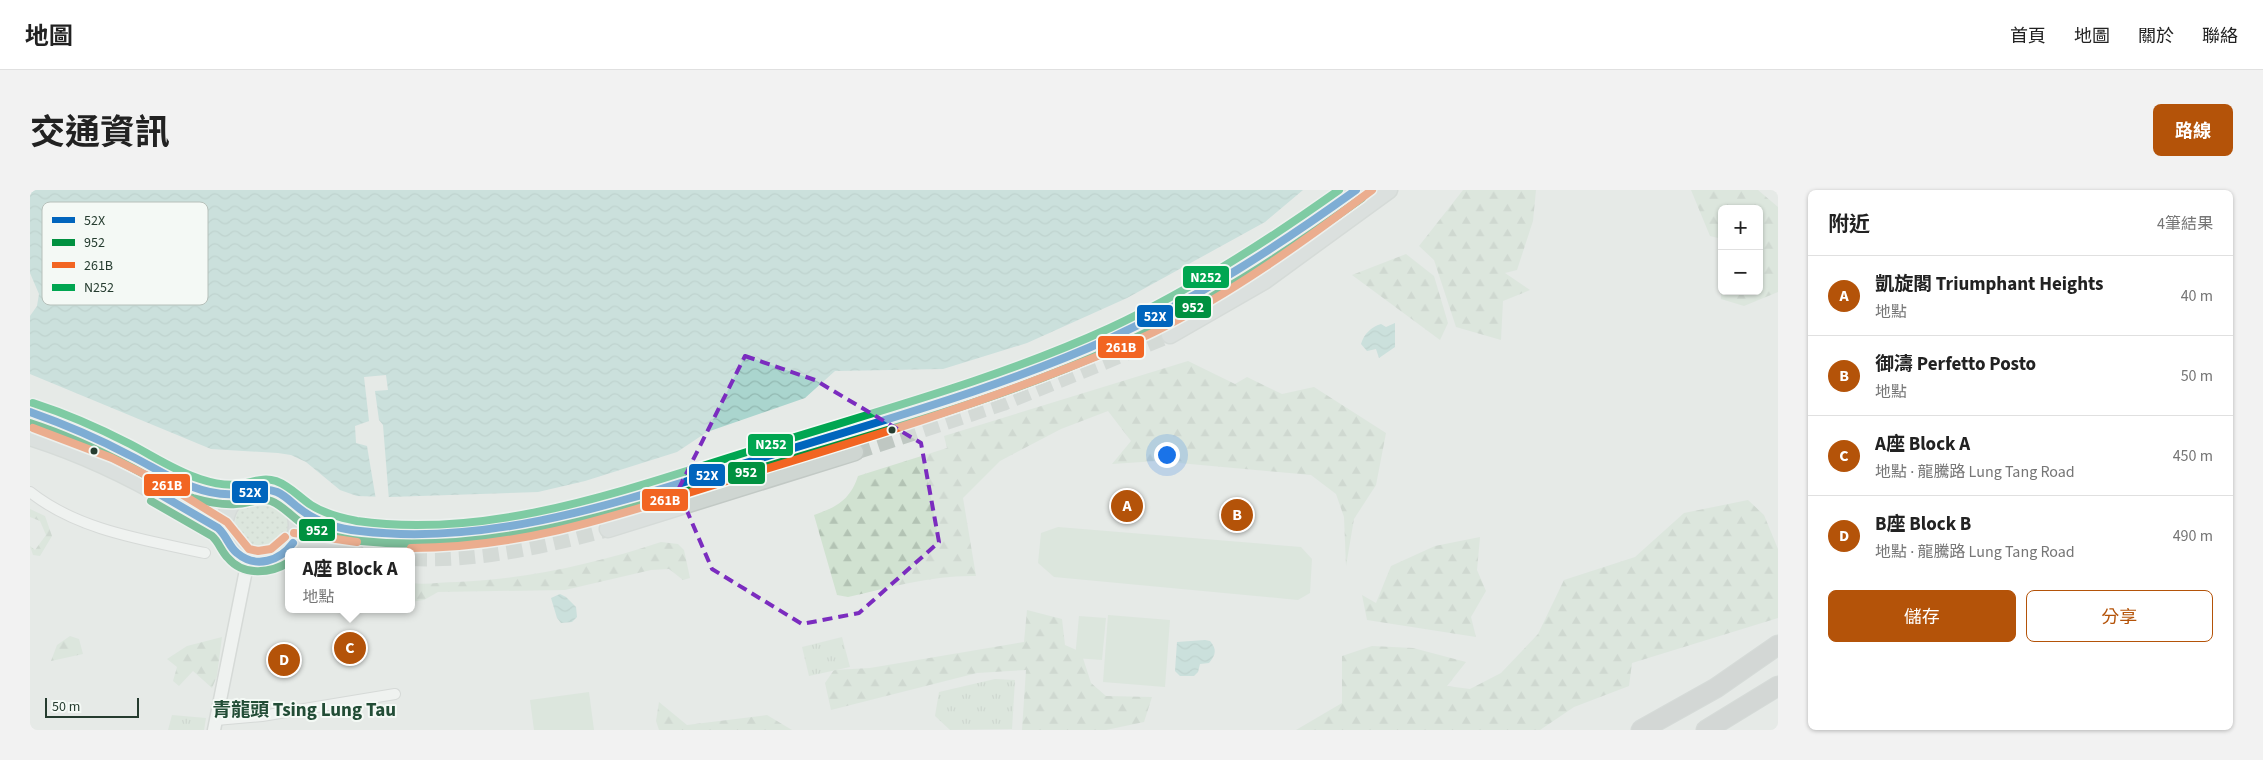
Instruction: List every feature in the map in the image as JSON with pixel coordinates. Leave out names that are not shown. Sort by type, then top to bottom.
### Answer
[{"type":"highway","points":[[1641,730],[1716,688],[1778,645]]},
{"type":"highway","points":[[1706,730],[1778,686]]},
{"type":"main road","points":[[285,554],[274,560],[261,562],[248,560],[238,554],[230,545],[224,523],[227,512],[233,502],[242,494],[252,490],[268,489],[283,496],[308,515],[328,524],[359,531],[396,534],[483,530],[620,500],[920,408],[1014,376],[1094,345],[1152,318],[1239,271],[1288,239],[1356,190]]},
{"type":"main road","points":[[1170,335],[1264,281],[1389,190]]},
{"type":"main road","points":[[30,412],[100,440],[196,488],[242,494]]},
{"type":"main road","points":[[34,441],[134,480],[183,506],[226,535]]},
{"type":"main road","points":[[608,529],[855,452]]},
{"type":"main road","points":[[289,548],[297,534],[298,524],[296,513],[291,503]]},
{"type":"main road","points":[[293,543],[327,548]]},
{"type":"street","points":[[620,500],[680,490],[694,492],[702,500]]},
{"type":"street","points":[[31,492],[63,513],[94,525],[195,546],[205,553]]},
{"type":"street","points":[[248,560],[215,725],[395,694]]},
{"type":"highlighted area","points":[[745,356],[815,380],[921,443],[939,542],[859,613],[802,624],[712,569],[678,490]]},
{"type":"green space","points":[[1463,190],[1536,190],[1533,221],[1517,270],[1505,273],[1530,290],[1503,301],[1501,340],[1456,327],[1434,260],[1419,246]]},
{"type":"green space","points":[[1691,190],[1758,190],[1778,207],[1778,292],[1744,306],[1721,299],[1721,295],[1763,295],[1763,205],[1718,205],[1718,238],[1710,236]]},
{"type":"green space","points":[[1406,254],[1434,276],[1448,323],[1440,340],[1352,275]]},
{"type":"green space","points":[[1188,361],[1235,384],[1247,377],[1282,394],[1314,387],[1386,433],[1376,485],[1354,519],[1346,566],[1344,517],[1336,494],[1311,475],[1157,461],[1112,464],[1131,441],[1108,411],[1061,429],[1000,461],[963,498],[976,576],[943,577],[848,597],[837,595],[814,515],[842,502],[851,491],[858,476],[947,448],[944,436]]},
{"type":"green space","points":[[262,497],[272,499],[281,505],[287,514],[289,524],[287,534],[281,543],[272,549],[262,551],[252,549],[243,543],[237,534],[235,524],[237,514],[243,505],[252,499]]},
{"type":"green space","points":[[1748,500],[1764,515],[1778,549],[1778,618],[1632,663],[1629,686],[1574,707],[1540,730],[1296,730],[1342,703],[1342,656],[1372,646],[1413,648],[1466,662],[1447,686],[1470,689],[1501,673],[1538,634],[1564,580],[1635,557],[1684,513]]},
{"type":"green space","points":[[30,509],[45,516],[52,536],[40,556],[33,555],[30,546],[35,550],[46,535],[40,521],[30,517]]},
{"type":"green space","points":[[1058,527],[1301,547],[1312,559],[1310,593],[1298,600],[1054,577],[1038,563],[1041,533]]},
{"type":"green space","points":[[1480,537],[1477,570],[1486,591],[1471,617],[1476,637],[1367,620],[1362,595],[1376,603],[1391,566],[1435,546]]},
{"type":"green space","points":[[661,542],[678,544],[684,550],[690,578],[683,580],[669,569],[651,570],[565,590],[438,592],[424,600],[415,601],[415,583],[509,578],[586,564]]},
{"type":"green space","points":[[1027,610],[1062,619],[1065,645],[1081,652],[1091,683],[1106,696],[1152,697],[1144,722],[1106,730],[1022,730],[1026,670],[977,673],[831,710],[825,683],[834,670],[870,668],[1024,642]]},
{"type":"green space","points":[[1108,615],[1170,620],[1165,687],[1103,682]]},
{"type":"green space","points":[[1079,616],[1106,618],[1102,660],[1075,658]]},
{"type":"green space","points":[[70,636],[79,639],[83,654],[51,661],[57,645]]},
{"type":"green space","points":[[222,637],[217,676],[212,688],[193,671],[179,686],[173,681],[177,667],[167,659],[187,646]]},
{"type":"green space","points":[[842,637],[850,667],[809,676],[802,647]]},
{"type":"green space","points":[[995,679],[1015,680],[1012,729],[950,730],[935,716],[939,692]]},
{"type":"green space","points":[[589,692],[594,730],[534,730],[530,700]]},
{"type":"green space","points":[[659,702],[687,725],[767,715],[792,730],[659,730],[656,721]]},
{"type":"green space","points":[[172,715],[206,718],[204,730],[168,730]]},
{"type":"water","points":[[30,190],[1303,190],[1265,222],[1127,298],[1027,343],[943,369],[835,371],[805,398],[707,432],[677,452],[585,481],[538,492],[389,497],[357,496],[340,490],[306,462],[291,455],[211,449],[30,374],[30,316],[37,306],[39,294],[30,273]]},
{"type":"water","points":[[1395,323],[1395,347],[1379,358],[1376,349],[1367,351],[1361,344],[1366,334],[1374,327],[1381,324],[1386,327]]},
{"type":"water","points":[[560,594],[576,607],[577,617],[572,622],[561,623],[557,618],[551,598]]},
{"type":"water","points":[[1210,641],[1215,652],[1209,663],[1200,664],[1198,672],[1194,676],[1180,676],[1175,671],[1177,642]]},
{"type":"pier","points":[[386,375],[388,390],[375,391],[379,420],[383,425],[389,500],[376,500],[367,446],[356,443],[355,426],[369,421],[364,377]]},
{"type":"tunnel","points":[[855,452],[1003,403],[1170,335]]},
{"type":"tunnel","points":[[415,558],[486,555],[560,541],[608,529]]},
{"type":"transit line","name":"N252","points":[[33,403],[95,427],[191,476],[210,482],[236,485],[263,480],[276,481],[316,508],[357,521],[407,525],[457,524],[507,517],[556,508],[655,481],[932,395],[1066,347],[1110,328],[1170,298],[1256,246],[1339,190]]},
{"type":"transit line","name":"52X","points":[[30,412],[93,437],[193,487],[208,492],[224,494],[272,490],[313,518],[344,529],[410,534],[460,532],[509,526],[559,517],[656,491],[933,405],[1067,357],[1111,338],[1175,306],[1267,251],[1356,190]]},
{"type":"transit line","name":"261B","points":[[411,548],[498,542],[581,525],[863,439],[1019,387],[1130,343],[1183,317],[1266,266],[1372,190]]},
{"type":"transit line","name":"952","points":[[30,423],[93,448],[169,488],[193,498],[225,504],[240,504],[262,500],[271,501],[307,526],[345,539],[412,544],[512,535],[561,526],[659,500],[937,414],[1072,366],[1116,347],[1212,297],[1273,259],[1362,198]]},
{"type":"transit line","name":"261B","points":[[33,428],[112,458],[170,487],[227,522],[249,549],[258,551],[271,549],[285,537]]},
{"type":"transit line","name":"52X","points":[[156,492],[218,528],[234,551],[244,558],[252,561],[267,561],[285,551]]},
{"type":"transit line","name":"952","points":[[151,501],[212,536],[228,558],[241,568],[265,571],[285,564]]},
{"type":"transit line","name":"261B","points":[[294,533],[357,542]]},
{"type":"transit line","name":"52X","points":[[289,548],[293,543]]},
{"type":"place","name":"凱旋閣 Triumphant Heights","points":[[1127,506]]},
{"type":"place","name":"御濤 Perfetto Posto","points":[[1237,515]]},
{"type":"place","name":"A座 Block A","points":[[350,648]]},
{"type":"place","name":"B座 Block B","points":[[284,660]]},
{"type":"district","name":"青龍頭 Tsing Lung Tau","points":[[304,709]]}]
